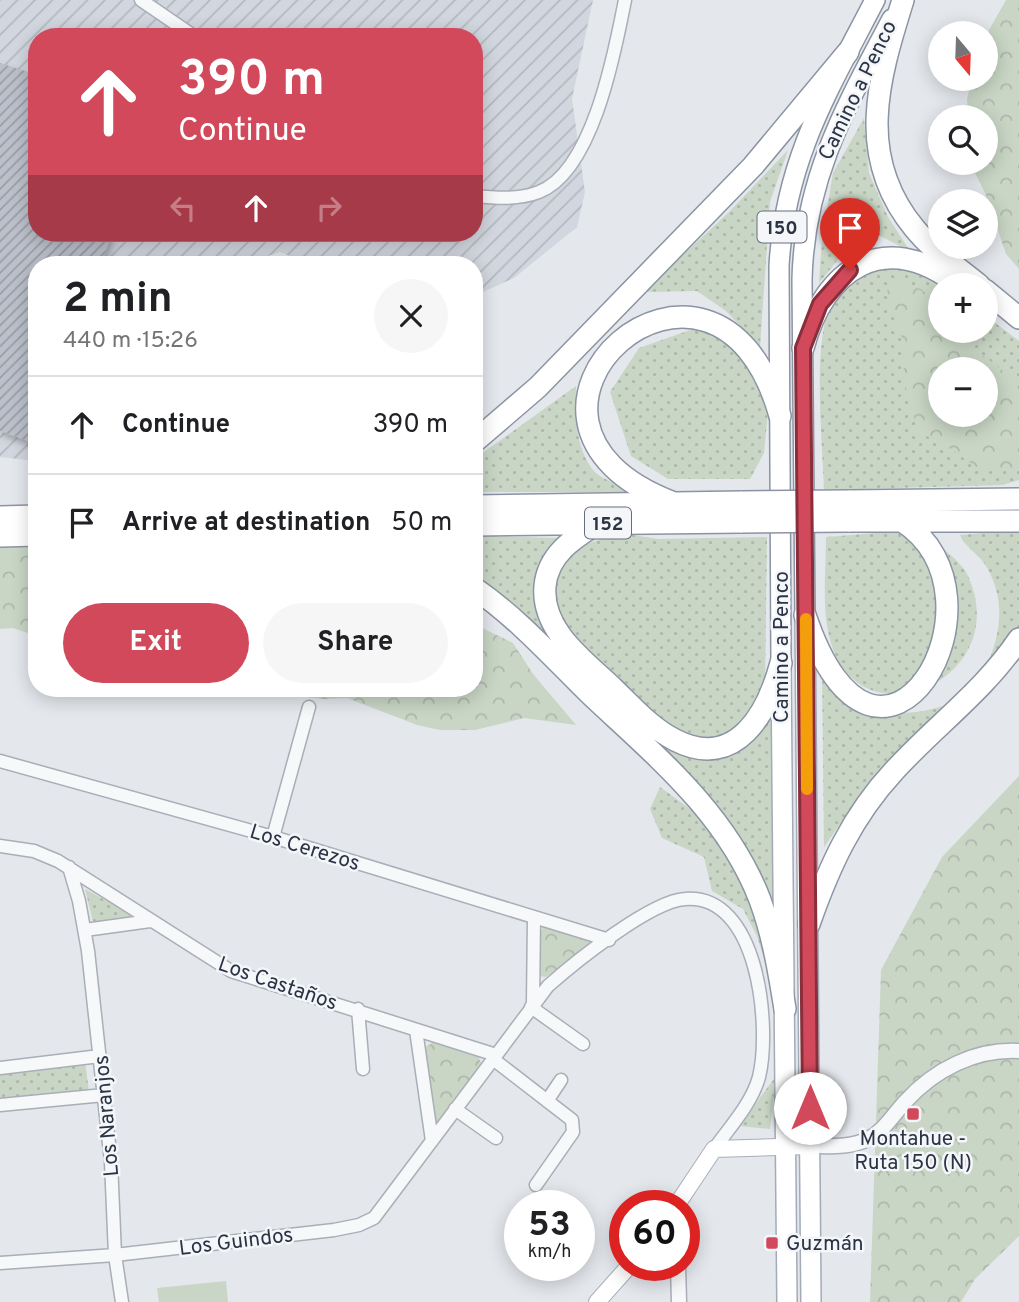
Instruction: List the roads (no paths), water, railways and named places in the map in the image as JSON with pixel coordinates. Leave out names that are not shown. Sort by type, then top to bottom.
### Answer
[{"type":"highway","points":[[902,0],[877,93],[876,126],[882,166],[897,203],[915,229],[965,273]]},
{"type":"highway","points":[[483,434],[538,387],[753,166],[848,52]]},
{"type":"highway","points":[[803,348],[820,304],[841,278],[860,264],[881,258],[911,259],[932,266],[942,273]]},
{"type":"highway","points":[[998,301],[1019,318]]},
{"type":"highway","points":[[998,315],[1019,330]]},
{"type":"highway","points":[[674,503],[645,492],[621,475],[604,455],[594,434],[588,411],[589,391],[600,362],[614,344],[644,326],[670,319],[695,319],[717,326],[737,338],[753,357],[769,385],[780,416]]},
{"type":"highway","points":[[742,512],[848,511],[1018,498]]},
{"type":"highway","name":"152","points":[[483,506],[674,503],[742,512]]},
{"type":"highway","points":[[848,511],[902,521],[1019,521]]},
{"type":"highway","name":"152","points":[[483,525],[598,523],[742,512]]},
{"type":"highway","points":[[0,517],[28,516]]},
{"type":"highway","points":[[902,521],[953,547]]},
{"type":"highway","points":[[598,523],[564,547],[553,561],[545,585],[546,606],[564,641],[659,730],[681,743],[699,747],[718,746],[743,735],[766,709],[781,663]]},
{"type":"highway","points":[[0,536],[28,535]]},
{"type":"highway","points":[[483,595],[508,615],[679,779],[718,822],[743,861],[761,902],[773,945],[785,1009]]},
{"type":"highway","points":[[806,615],[816,643],[836,676],[865,698],[890,705],[925,702],[955,688],[977,665],[987,645]]},
{"type":"highway","points":[[809,925],[832,863],[866,804],[908,755],[980,688],[1019,639]]},
{"type":"main road","name":"Camino a Penco","points":[[787,1302],[779,266],[785,206],[806,136],[875,0]]},
{"type":"main road","name":"Camino a Penco","points":[[811,1302],[803,255],[815,183],[840,118],[902,0]]},
{"type":"main road","points":[[687,1190],[714,1149],[810,1146]]},
{"type":"main road","points":[[597,1302],[616,1281]]},
{"type":"street","points":[[141,0],[182,28]]},
{"type":"street","points":[[483,197],[507,198],[540,192],[567,170],[586,139],[600,103],[625,0]]},
{"type":"street","points":[[273,837],[309,707]]},
{"type":"street","name":"Los Cerezos","points":[[0,761],[273,837],[609,940]]},
{"type":"street","name":"Los Castaños","points":[[0,846],[34,851],[69,867],[231,971],[358,1009],[494,1057]]},
{"type":"street","name":"Los Naranjos","points":[[69,867],[86,930],[104,1095],[115,1255],[121,1302]]},
{"type":"street","name":"Los Guindos","points":[[0,1263],[115,1255],[359,1225],[374,1218],[532,1005],[567,969],[662,905],[695,898],[721,908],[740,929],[751,954],[760,1006],[759,1077],[751,1098],[714,1149]]},
{"type":"street","points":[[534,917],[532,1005],[583,1044]]},
{"type":"street","points":[[86,930],[150,921]]},
{"type":"street","points":[[358,1009],[363,1069]]},
{"type":"street","points":[[416,1030],[432,1141]]},
{"type":"street","points":[[810,1146],[860,1143],[879,1132],[918,1089],[946,1069],[985,1053],[1019,1051]]},
{"type":"street","points":[[0,1068],[100,1056]]},
{"type":"street","points":[[494,1057],[572,1120],[573,1132],[536,1185]]},
{"type":"street","points":[[547,1101],[561,1080]]},
{"type":"street","points":[[0,1105],[104,1095]]},
{"type":"street","points":[[455,1109],[496,1138]]},
{"type":"street","points":[[678,1281],[679,1302]]},
{"type":"place","name":"Montahue - Ruta 150 (N)","points":[[913,1114]]},
{"type":"place","name":"Guzmán","points":[[772,1243]]}]
